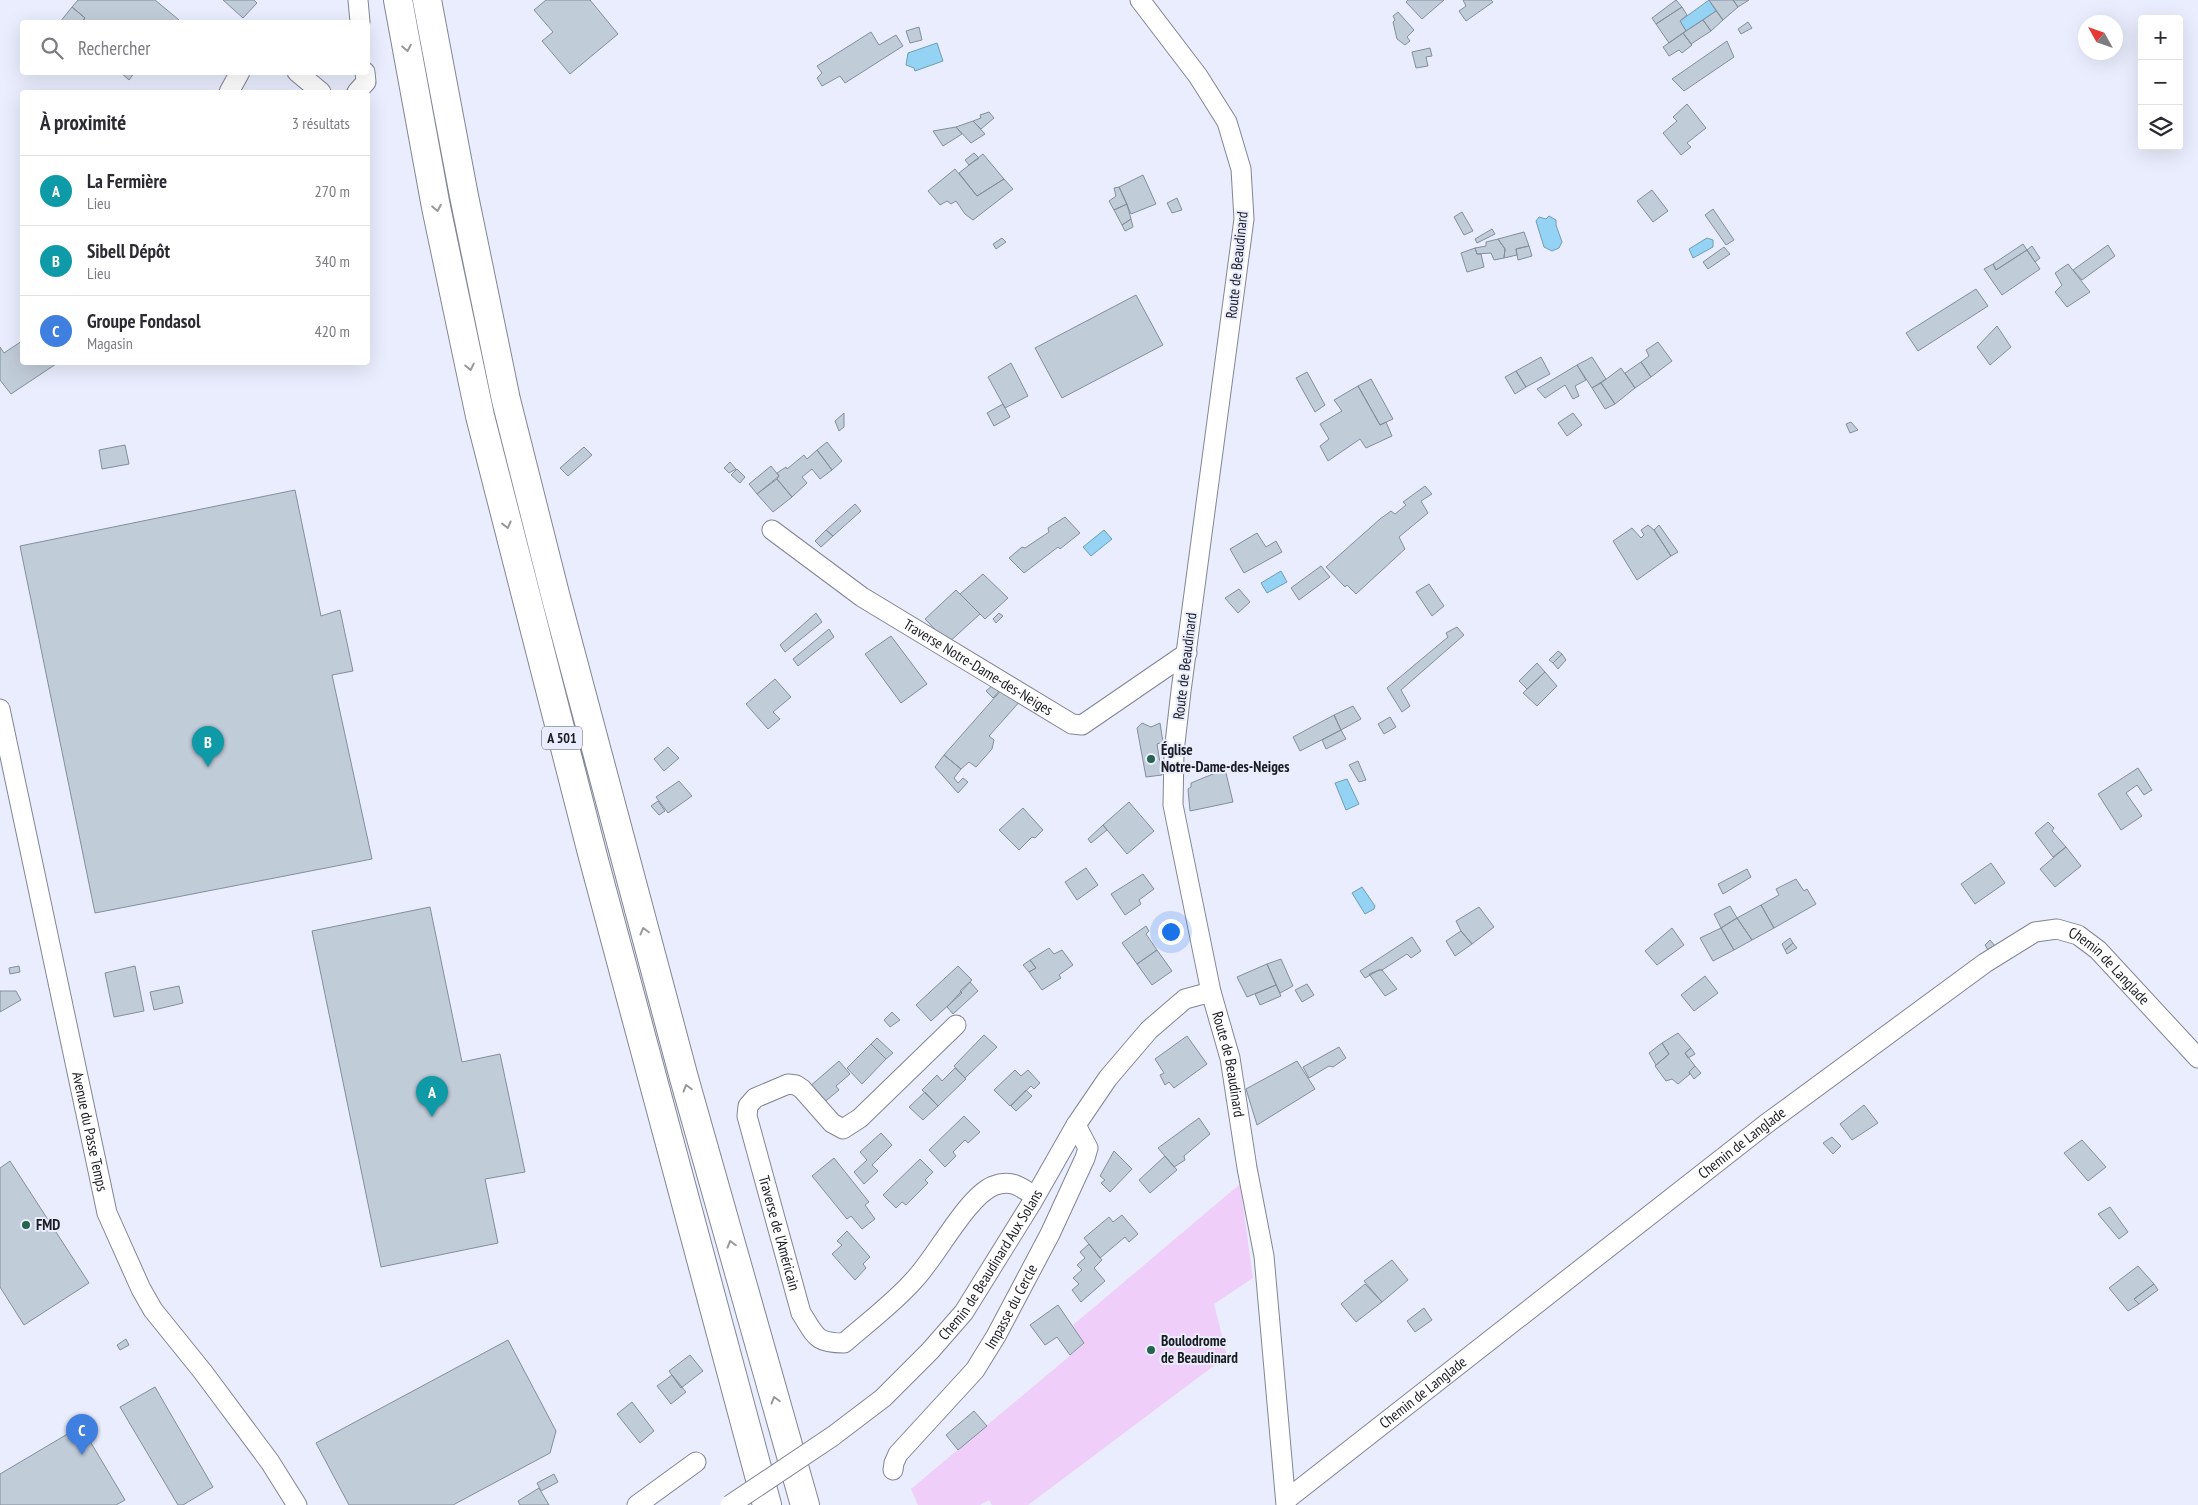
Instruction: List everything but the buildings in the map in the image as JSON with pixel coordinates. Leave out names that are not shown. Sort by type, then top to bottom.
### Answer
[{"type":"highway","name":"A 501","points":[[398,0],[436,207],[480,416],[570,768],[767,1505]]},
{"type":"highway","name":"A 501","points":[[427,0],[464,196],[509,409],[564,627],[684,1078],[805,1505]]},
{"type":"street","points":[[358,0],[360,20]]},
{"type":"street","name":"Route de Beaudinard","points":[[1140,0],[1198,76],[1227,122],[1241,169],[1244,220],[1174,752],[1173,805],[1210,992],[1230,1058],[1247,1168],[1264,1256],[1286,1502]]},
{"type":"street","points":[[230,90],[238,75]]},
{"type":"street","points":[[301,75],[319,90]]},
{"type":"street","name":"Traverse Notre-Dame-des-Neiges","points":[[772,530],[862,597],[1072,724],[1082,725],[1187,653]]},
{"type":"street","name":"Avenue du Passe Temps","points":[[0,709],[107,1213],[141,1289],[153,1310],[203,1372],[264,1455],[297,1505]]},
{"type":"street","name":"Chemin de Langlade","points":[[1286,1502],[1766,1124],[1985,963],[2035,932],[2056,929],[2078,935],[2098,950],[2198,1058]]},
{"type":"street","name":"Chemin de Beaudinard Aux Solans","points":[[730,1505],[833,1436],[884,1398],[930,1351],[964,1312],[1076,1124],[1108,1078],[1149,1030],[1184,999],[1210,992]]},
{"type":"street","name":"Traverse de l'Américain","points":[[956,1025],[860,1118],[843,1129],[832,1123],[802,1089],[796,1085],[788,1084],[755,1098],[748,1106],[747,1116],[801,1313],[818,1338],[828,1343],[844,1343],[915,1280],[968,1208],[991,1187],[1004,1183],[1016,1183],[1034,1196]]},
{"type":"street","name":"Impasse du Cercle","points":[[893,1470],[898,1454],[975,1370],[996,1336],[1050,1234],[1088,1148],[1076,1124]]},
{"type":"street","points":[[637,1505],[696,1462]]},
{"type":"shaded area","name":"Boulodrome de Beaudinard","points":[[1240,1184],[1253,1278],[1214,1304],[1227,1356],[1028,1505],[992,1505],[989,1500],[980,1505],[918,1505],[911,1489],[1084,1344],[1073,1325]]},
{"type":"water","points":[[1709,0],[1716,11],[1686,31],[1680,21]]},
{"type":"water","points":[[937,43],[943,61],[915,71],[914,68],[906,65],[908,53]]},
{"type":"water","points":[[1549,216],[1556,220],[1562,242],[1559,248],[1552,251],[1544,247],[1536,221],[1539,217],[1546,219]]},
{"type":"water","points":[[1707,238],[1713,240],[1713,247],[1693,258],[1689,249]]},
{"type":"water","points":[[1104,530],[1112,539],[1091,556],[1083,547]]},
{"type":"water","points":[[1281,571],[1287,582],[1267,593],[1261,583]]},
{"type":"water","points":[[1347,779],[1359,804],[1346,810],[1335,783]]},
{"type":"water","points":[[1362,887],[1375,906],[1374,909],[1365,914],[1352,893]]},
{"type":"place","name":"Église Notre-Dame-des-Neiges","points":[[1151,759]]},
{"type":"place","name":"Sibell Dépôt","points":[[208,767]]},
{"type":"place","name":"La Fermière","points":[[432,1117]]},
{"type":"place","name":"FMD","points":[[26,1225]]},
{"type":"place","name":"Boulodrome de Beaudinard","points":[[1151,1350]]},
{"type":"place","name":"Groupe Fondasol","points":[[82,1455]]}]
